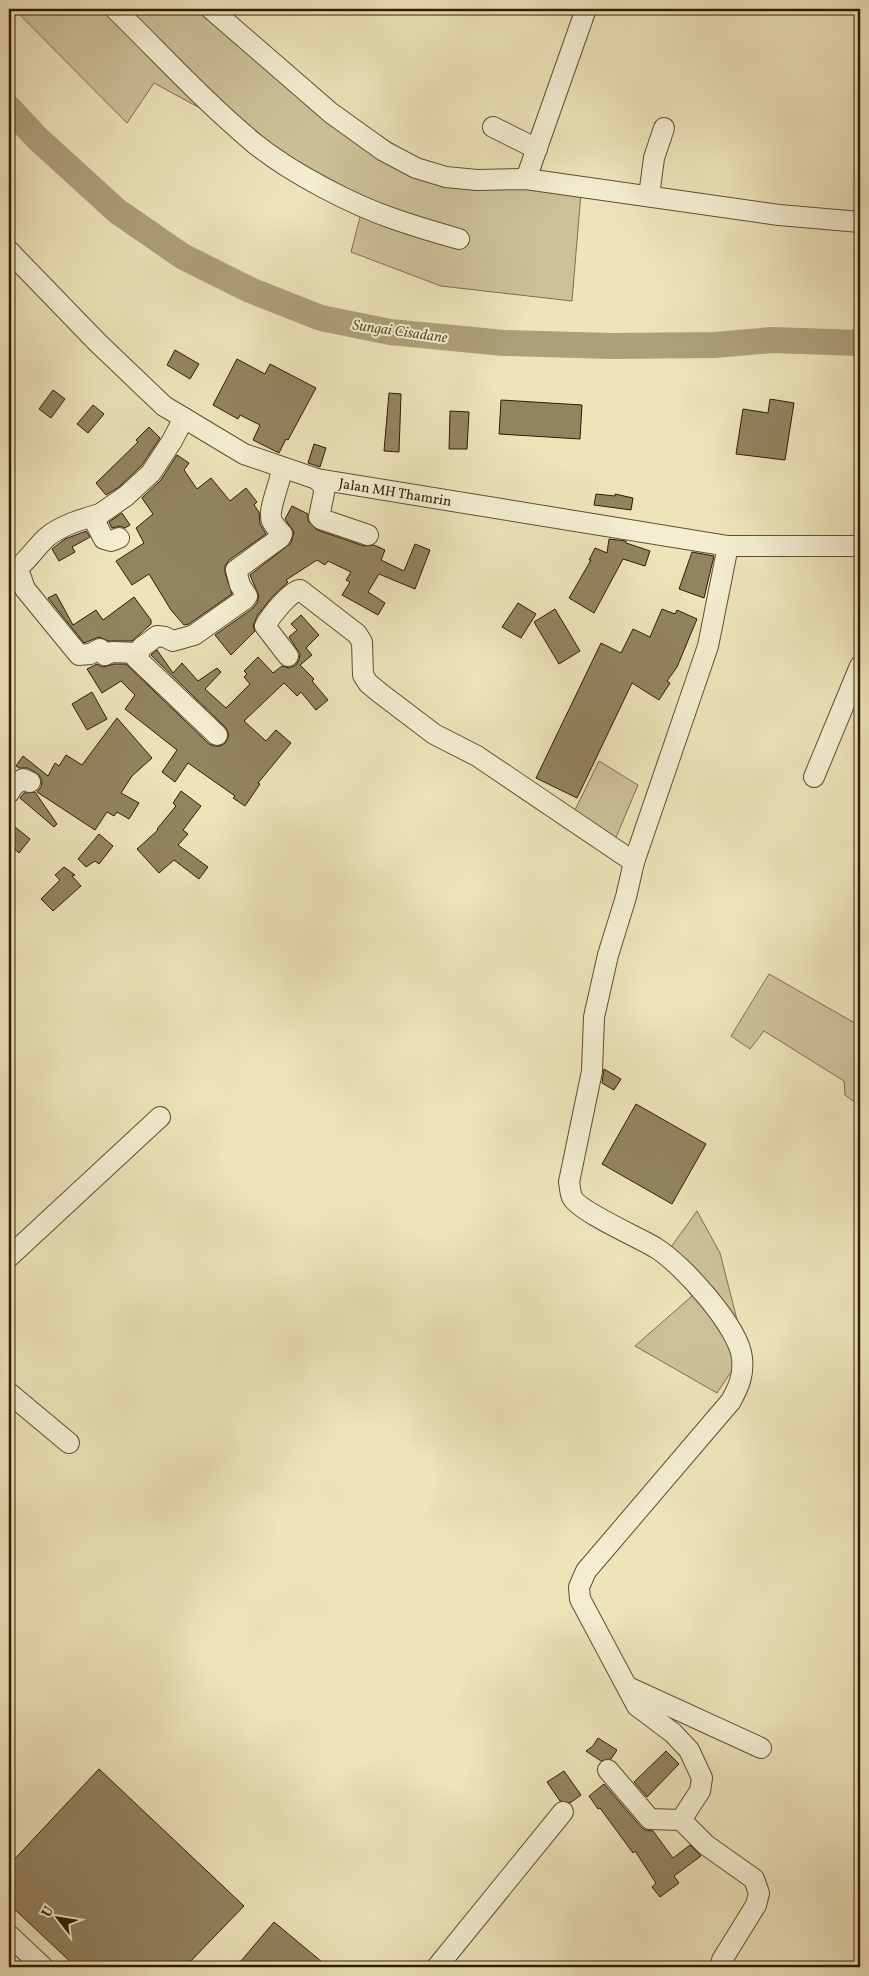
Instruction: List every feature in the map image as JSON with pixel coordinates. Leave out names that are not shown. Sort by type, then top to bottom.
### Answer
[{"type":"street","points":[[115,9],[255,143],[293,169],[350,201],[396,220],[459,239]]},
{"type":"street","points":[[212,9],[331,113],[384,151],[416,168],[446,177],[477,180],[526,179],[779,215],[860,222]]},
{"type":"street","points":[[526,179],[586,9]]},
{"type":"street","points":[[493,127],[536,149]]},
{"type":"street","points":[[649,196],[654,158],[664,128]]},
{"type":"street","name":"Jalan MH Thamrin","points":[[9,251],[97,342],[164,406],[179,427],[244,454],[280,479],[321,491],[728,546],[860,546]]},
{"type":"street","points":[[138,653],[112,652],[105,655],[100,649],[90,654],[79,655],[13,572],[49,536],[76,520],[100,514],[126,496],[151,473],[179,427]]},
{"type":"street","points":[[217,735],[136,658],[142,647],[157,636],[165,636],[173,641],[194,636],[245,599],[247,596],[240,585],[236,570],[280,538],[282,534],[271,520],[280,479]]},
{"type":"street","points":[[321,491],[319,517],[368,535]]},
{"type":"street","points":[[100,514],[95,522],[104,539],[111,541],[119,538]]},
{"type":"street","points":[[682,1820],[700,1791],[702,1778],[689,1750],[673,1733],[638,1706],[580,1599],[579,1586],[586,1571],[731,1401],[742,1379],[742,1356],[732,1331],[697,1284],[658,1249],[585,1209],[572,1198],[569,1182],[592,1071],[594,1016],[608,956],[626,897],[634,862],[708,646],[728,546]]},
{"type":"street","points":[[288,656],[265,626],[286,599],[296,590],[300,590],[360,638],[362,642],[363,675],[368,683],[380,693],[434,734],[477,756],[634,862]]},
{"type":"street","points":[[814,777],[860,666]]},
{"type":"street","points":[[9,793],[23,779],[30,782]]},
{"type":"street","points":[[9,1257],[160,1117]]},
{"type":"street","points":[[9,1393],[68,1443]]},
{"type":"street","points":[[628,1687],[761,1748]]},
{"type":"street","points":[[608,1770],[650,1819],[682,1820],[706,1845],[754,1879],[759,1894],[756,1905],[722,1960],[721,1967]]},
{"type":"street","points":[[437,1967],[563,1812]]},
{"type":"street","points":[[9,1935],[43,1967]]},
{"type":"shaded area","points":[[14,9],[217,9],[309,88],[423,164],[510,178],[582,181],[572,301],[441,286],[351,252],[365,198],[154,83],[127,123]]},
{"type":"shaded area","points":[[599,761],[638,785],[614,842],[573,814]]},
{"type":"shaded area","points":[[769,974],[860,1026],[860,1037],[857,1044],[860,1046],[860,1106],[845,1095],[844,1081],[764,1031],[750,1049],[731,1036]]},
{"type":"shaded area","points":[[697,1211],[720,1253],[745,1351],[717,1393],[635,1346],[692,1296],[663,1258]]},
{"type":"building","points":[[175,350],[199,364],[190,379],[167,365]]},
{"type":"building","points":[[237,359],[265,374],[270,364],[316,388],[279,453],[253,440],[260,425],[240,415],[238,419],[213,405]]},
{"type":"building","points":[[53,390],[65,399],[51,418],[39,409]]},
{"type":"building","points":[[389,393],[401,394],[399,452],[384,451]]},
{"type":"building","points":[[770,399],[794,403],[785,460],[736,454],[743,409],[768,413]]},
{"type":"building","points":[[501,400],[582,405],[580,439],[499,434]]},
{"type":"building","points":[[93,405],[104,414],[88,433],[77,424]]},
{"type":"building","points":[[450,411],[469,412],[467,449],[449,449]]},
{"type":"building","points":[[149,427],[160,438],[142,465],[119,487],[106,495],[96,483],[138,442],[136,440]]},
{"type":"building","points":[[314,444],[326,448],[320,467],[308,463]]},
{"type":"building","points":[[177,455],[189,463],[184,470],[197,489],[211,478],[230,501],[246,488],[257,502],[254,505],[259,512],[260,524],[266,534],[229,560],[225,566],[225,573],[232,594],[189,624],[184,625],[171,610],[149,574],[132,585],[116,561],[144,543],[136,528],[153,514],[142,498],[161,480]]},
{"type":"building","points":[[596,494],[615,496],[615,494],[633,498],[631,510],[594,505]]},
{"type":"building","points":[[292,506],[308,514],[308,521],[317,530],[364,546],[374,545],[385,550],[381,560],[404,571],[415,544],[430,550],[415,589],[379,574],[368,592],[385,603],[378,615],[342,595],[350,582],[346,580],[351,572],[328,561],[325,565],[317,560],[286,580],[288,582],[272,597],[257,616],[253,626],[255,631],[231,655],[215,635],[252,609],[257,603],[259,596],[250,575],[291,543],[294,532],[285,519]]},
{"type":"building","points":[[122,513],[130,525],[125,528],[120,526],[112,528],[109,522]]},
{"type":"building","points":[[86,531],[90,537],[72,547],[75,552],[59,561],[52,549],[65,539]]},
{"type":"building","points":[[609,539],[626,541],[626,543],[650,551],[645,566],[623,559],[594,613],[569,598],[591,560],[589,560],[595,548],[607,553]]},
{"type":"building","points":[[692,552],[714,556],[704,598],[679,589]]},
{"type":"building","points":[[56,594],[73,625],[96,610],[103,620],[134,597],[151,620],[151,624],[132,641],[108,641],[99,637],[84,643],[48,598]]},
{"type":"building","points":[[518,603],[536,614],[521,638],[502,627]]},
{"type":"building","points":[[555,609],[580,651],[559,664],[534,622]]},
{"type":"building","points":[[662,609],[675,614],[677,610],[697,619],[677,667],[667,681],[670,683],[659,700],[632,683],[577,798],[536,778],[601,643],[621,653],[633,629],[650,637]]},
{"type":"building","points":[[301,615],[319,635],[306,648],[312,655],[300,665],[314,679],[312,681],[328,700],[316,710],[301,692],[297,696],[284,683],[244,721],[266,741],[276,730],[291,743],[258,783],[260,784],[245,806],[233,798],[235,796],[188,763],[175,782],[162,772],[177,750],[125,709],[135,695],[121,681],[102,693],[87,669],[97,664],[103,667],[114,664],[126,664],[209,744],[220,746],[228,738],[228,732],[225,727],[151,655],[157,650],[173,673],[182,663],[198,681],[217,668],[221,672],[205,689],[226,708],[250,684],[244,677],[247,674],[244,671],[258,657],[273,673],[282,666],[289,668],[296,665],[300,654],[289,637],[297,630],[291,624]]},
{"type":"building","points":[[92,692],[107,719],[87,730],[72,704]]},
{"type":"building","points":[[117,718],[152,758],[132,776],[121,793],[139,803],[129,819],[117,812],[114,816],[107,812],[95,830],[37,792],[41,787],[42,781],[39,775],[28,768],[16,766],[23,756],[48,776],[55,763],[59,766],[66,755],[82,765]]},
{"type":"building","points":[[181,791],[201,806],[183,830],[188,834],[178,845],[208,867],[199,879],[174,860],[159,873],[137,849],[158,830],[176,806],[173,803]]},
{"type":"building","points":[[35,792],[57,824],[54,827],[20,798],[24,793]]},
{"type":"building","points":[[9,822],[30,839],[19,853],[9,844]]},
{"type":"building","points":[[99,834],[113,846],[99,864],[95,861],[86,867],[78,859]]},
{"type":"building","points":[[64,867],[75,875],[72,876],[81,886],[53,911],[41,899],[60,880],[55,875]]},
{"type":"building","points":[[604,1069],[621,1079],[614,1090],[602,1083]]},
{"type":"building","points":[[636,1104],[706,1144],[672,1204],[602,1164]]},
{"type":"building","points":[[598,1738],[617,1750],[611,1759],[601,1761],[586,1751],[593,1746]]},
{"type":"building","points":[[666,1751],[679,1764],[647,1797],[634,1782]]},
{"type":"building","points":[[99,1769],[244,1906],[185,1967],[76,1967],[9,1904],[9,1865]]},
{"type":"building","points":[[564,1771],[581,1795],[570,1803],[560,1801],[547,1782]]},
{"type":"building","points":[[604,1784],[641,1827],[645,1830],[653,1831],[673,1858],[690,1845],[701,1856],[674,1876],[679,1883],[660,1897],[652,1887],[656,1883],[635,1851],[633,1853],[589,1796]]},
{"type":"building","points":[[274,1922],[328,1967],[236,1967]]},
{"type":"waterway","name":"Sungai Cisadane","points":[[9,108],[37,138],[117,211],[182,256],[250,290],[321,318],[390,332],[504,343],[611,346],[714,345],[772,340],[860,343]]}]
